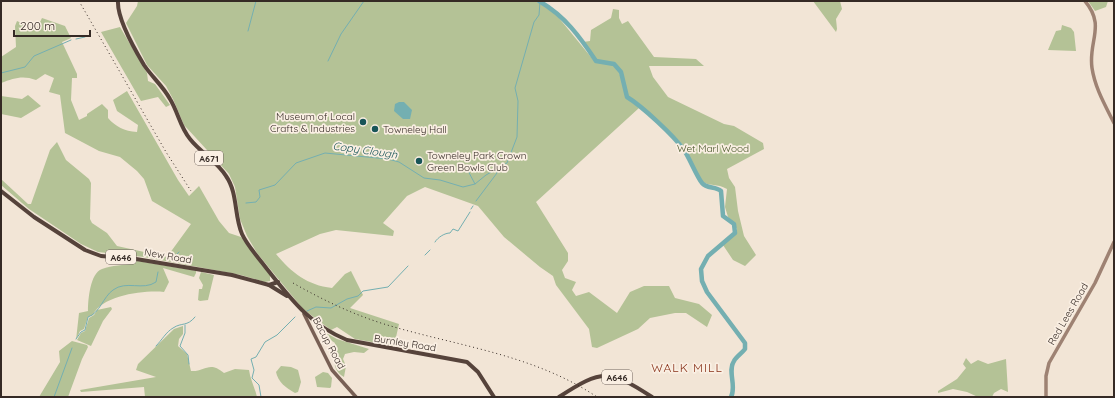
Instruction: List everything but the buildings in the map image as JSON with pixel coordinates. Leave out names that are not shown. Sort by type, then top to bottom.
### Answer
[{"type":"highway","name":"A671","points":[[118,1],[123,24],[144,66],[161,84],[171,100],[182,127],[190,139],[220,167],[227,176],[233,189],[242,234],[278,282]]},
{"type":"highway","name":"New Road","points":[[1,190],[34,217],[85,250],[101,256],[136,259],[232,275],[269,285],[291,298]]},
{"type":"highway","points":[[269,285],[278,282]]},
{"type":"highway","name":"Burnley Road","points":[[278,282],[304,314],[330,332],[347,340],[467,362],[478,372],[494,397]]},
{"type":"highway","name":"A646","points":[[559,397],[589,379],[606,376],[623,379],[652,397]]},
{"type":"main road","name":"Bacup Road","points":[[304,314],[332,370],[356,397]]},
{"type":"street","points":[[1085,1],[1094,14],[1096,23],[1091,57],[1093,75],[1114,123]]},
{"type":"street","name":"Red Lees Road","points":[[1046,397],[1046,376],[1049,363],[1095,283],[1114,242]]},
{"type":"green space","points":[[138,1],[535,1],[554,12],[595,62],[613,65],[619,72],[627,98],[639,108],[536,202],[568,253],[568,261],[562,270],[565,278],[576,282],[572,290],[576,296],[589,292],[617,313],[630,292],[644,286],[669,286],[675,298],[699,304],[712,315],[707,327],[686,313],[675,313],[650,318],[638,329],[597,348],[592,347],[589,329],[556,285],[553,276],[504,237],[478,206],[425,187],[407,196],[383,223],[394,231],[393,236],[336,230],[320,234],[276,254],[288,267],[301,277],[323,286],[332,288],[345,274],[351,271],[363,295],[350,308],[399,324],[394,346],[355,339],[337,327],[331,330],[303,309],[257,253],[247,236],[240,219],[235,187],[229,174],[184,125],[166,86],[147,65],[126,23],[137,6]]},
{"type":"green space","points":[[813,1],[840,1],[842,9],[836,19],[836,32]]},
{"type":"green space","points":[[1088,1],[1108,1],[1106,7],[1095,11]]},
{"type":"green space","name":"Wet Marl Wood","points":[[613,9],[619,10],[619,18],[622,24],[628,21],[654,57],[696,59],[704,66],[649,66],[653,77],[668,97],[724,124],[734,126],[763,143],[764,149],[727,169],[729,178],[735,187],[738,211],[744,236],[756,255],[745,266],[733,260],[723,245],[735,234],[737,229],[728,217],[725,207],[727,189],[701,181],[683,145],[640,104],[628,96],[622,71],[615,63],[597,60],[583,42],[590,41],[591,30],[611,18]]},
{"type":"green space","points":[[42,18],[65,26],[71,38],[62,42],[77,74],[77,78],[72,78],[71,100],[79,120],[87,116],[87,114],[102,104],[108,110],[108,118],[114,124],[124,130],[137,132],[138,125],[117,111],[113,100],[127,91],[178,180],[189,196],[199,186],[219,221],[229,233],[241,237],[270,275],[270,281],[265,282],[241,275],[144,257],[98,252],[81,244],[29,209],[1,185],[1,179],[28,204],[31,204],[50,150],[57,142],[66,160],[89,179],[91,183],[90,219],[92,223],[107,233],[117,246],[167,257],[191,224],[152,201],[144,179],[120,157],[99,151],[65,133],[60,95],[49,92],[54,78],[45,74],[36,80],[18,78],[1,83],[1,57],[16,47],[15,26],[17,21],[36,30]]},
{"type":"green space","points":[[1062,25],[1071,28],[1074,32],[1076,51],[1048,50],[1056,31],[1061,30]]},
{"type":"green space","points":[[120,27],[147,73],[148,81],[155,84],[170,105],[166,107],[158,97],[141,101],[101,32]]},
{"type":"green space","points":[[28,95],[41,106],[21,118],[1,114],[1,96],[22,99]]},
{"type":"green space","points":[[137,261],[192,270],[196,271],[196,273],[194,277],[163,268],[169,282],[164,292],[136,293],[114,298],[98,308],[93,315],[88,317],[84,329],[80,331],[76,340],[79,313],[88,311],[90,287],[98,272],[102,269],[118,265],[133,264]]},
{"type":"green space","points":[[201,272],[214,275],[208,300],[200,301],[198,300],[199,289],[202,289],[203,285],[199,278]]},
{"type":"green space","points":[[111,307],[112,309],[103,321],[91,346],[77,340],[81,333],[85,331],[89,318],[94,315],[97,310]]},
{"type":"green space","points":[[183,326],[183,334],[179,339],[178,346],[187,354],[191,371],[211,367],[219,369],[224,373],[235,369],[249,370],[257,397],[145,397],[144,387],[81,392],[80,390],[156,377],[136,370],[138,364],[174,329]]},
{"type":"green space","points":[[326,333],[337,339],[369,349],[364,353],[354,352],[345,354],[343,359],[346,366],[344,377],[335,366],[335,343],[329,339]]},
{"type":"green space","points":[[72,341],[87,345],[88,347],[68,397],[39,397],[60,362],[59,351]]},
{"type":"green space","points":[[966,358],[971,364],[978,360],[988,364],[1006,359],[1008,392],[1001,389],[994,393],[992,397],[978,397],[967,392],[953,389],[938,393],[938,391],[957,379],[966,368],[963,364]]},
{"type":"green space","points":[[281,366],[291,367],[298,370],[301,382],[298,392],[295,393],[289,389],[279,379],[276,372]]},
{"type":"green space","points":[[323,372],[328,373],[332,378],[330,388],[317,387],[315,377]]},
{"type":"water","points":[[404,102],[412,110],[410,119],[403,119],[394,111],[395,104]]},
{"type":"waterway","points":[[248,31],[256,1]]},
{"type":"waterway","points":[[328,61],[341,34],[364,1]]},
{"type":"waterway","points":[[539,1],[557,13],[564,20],[578,35],[596,61],[614,64],[621,72],[627,97],[666,129],[684,150],[702,183],[706,186],[716,188],[721,191],[723,216],[734,224],[735,233],[708,256],[701,269],[702,281],[707,292],[745,343],[745,349],[732,365],[733,393],[731,397]]},
{"type":"waterway","points":[[466,167],[475,184],[486,175],[507,163],[517,137],[518,101],[515,88],[534,22],[539,15],[540,2]]},
{"type":"waterway","points":[[76,39],[85,37]]},
{"type":"waterway","points":[[1,73],[25,67],[34,56],[71,40]]},
{"type":"waterway","name":"Copy Clough","points":[[246,203],[256,202],[260,197],[259,190],[275,185],[296,163],[325,153],[388,159],[399,162],[424,178],[440,180],[463,187],[475,184]]},
{"type":"waterway","points":[[476,201],[497,173],[497,169]]},
{"type":"waterway","points":[[435,242],[438,238],[450,233],[453,229],[458,231],[470,212]]},
{"type":"waterway","points":[[425,255],[430,250]]},
{"type":"waterway","name":"Copy Clough","points":[[172,259],[179,252]]},
{"type":"waterway","points":[[307,311],[316,307],[331,308],[347,299],[358,296],[363,291],[388,287],[408,266]]},
{"type":"waterway","name":"Copy Clough","points":[[76,339],[81,332],[85,330],[88,317],[99,309],[113,290],[118,287],[129,285],[151,285],[156,282],[158,272]]},
{"type":"waterway","points":[[156,346],[166,334],[176,326],[187,323],[195,317]]},
{"type":"waterway","points":[[261,397],[259,385],[252,378],[254,370],[251,359],[256,357],[265,342],[277,335],[295,317]]},
{"type":"waterway","points":[[185,325],[185,333],[180,346],[188,355],[189,364]]},
{"type":"waterway","name":"Copy Clough","points":[[54,397],[72,348]]},
{"type":"railway","points":[[79,1],[166,152],[191,191]]},
{"type":"railway","points":[[293,283],[360,316],[411,332],[520,361],[572,382],[597,397]]},
{"type":"place","name":"Museum of Local Crafts & Industries","points":[[363,122]]},
{"type":"place","name":"Towneley Hall","points":[[375,129]]},
{"type":"place","name":"Towneley Park Crown Green Bowls Club","points":[[419,161]]},
{"type":"district","name":"WALK MILL","points":[[687,367]]}]
